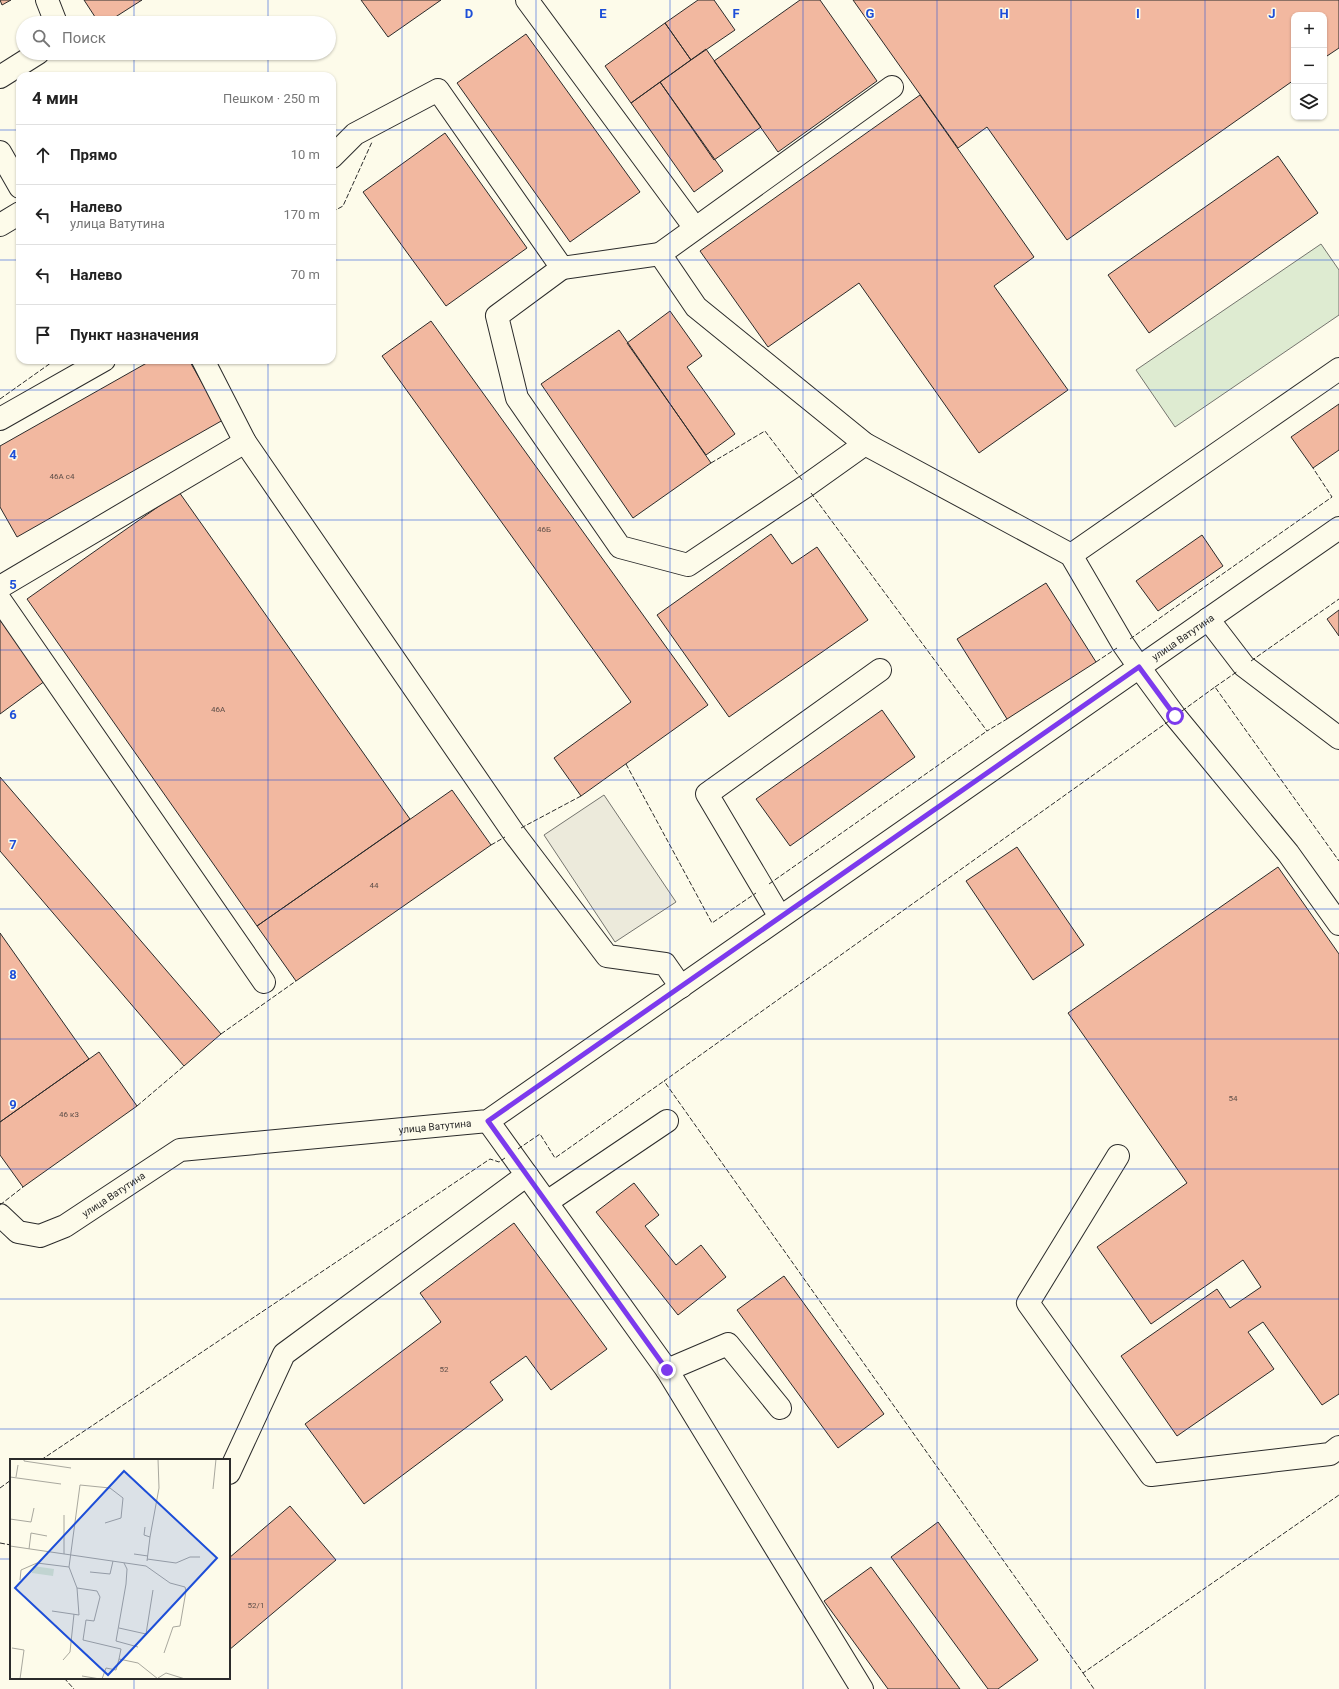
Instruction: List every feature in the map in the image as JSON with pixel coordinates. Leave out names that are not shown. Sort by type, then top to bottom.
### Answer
[{"type":"street","points":[[47,0],[53,16]]},
{"type":"street","points":[[526,0],[695,228]]},
{"type":"street","points":[[0,77],[27,60]]},
{"type":"street","points":[[865,444],[688,566],[620,547],[517,398],[496,316],[562,268],[660,254],[892,87]]},
{"type":"street","points":[[336,153],[355,134],[438,90],[562,268]]},
{"type":"street","points":[[0,152],[16,180]]},
{"type":"street","points":[[0,224],[16,215]]},
{"type":"street","points":[[660,254],[696,307],[865,444],[1071,555],[1123,644],[1139,667],[1175,716],[1288,853],[1339,924]]},
{"type":"street","points":[[0,419],[97,364]]},
{"type":"street","points":[[205,364],[246,442],[513,832],[607,956],[664,964],[681,987]]},
{"type":"street","points":[[1071,555],[1339,370]]},
{"type":"street","points":[[0,587],[246,442]]},
{"type":"street","name":"улица Ватутина","points":[[0,1216],[18,1232],[40,1236],[65,1226],[180,1150],[488,1121],[1339,528]]},
{"type":"street","points":[[0,600],[264,982]]},
{"type":"street","points":[[1208,619],[1244,666],[1339,738]]},
{"type":"street","points":[[780,917],[707,794],[880,670]]},
{"type":"street","points":[[488,1121],[667,1370],[862,1689]]},
{"type":"street","points":[[547,1202],[667,1121]]},
{"type":"street","points":[[1118,1156],[1028,1303],[1151,1475],[1330,1454],[1339,1447]]},
{"type":"street","points":[[230,1471],[284,1354],[527,1175]]},
{"type":"street","points":[[667,1370],[728,1344],[780,1408]]},
{"type":"green space","points":[[1321,244],[1339,270],[1339,315],[1175,427],[1136,370]]},
{"type":"shaded area","points":[[604,795],[676,902],[615,942],[544,835]]},
{"type":"building","points":[[0,0],[11,0],[2,5]]},
{"type":"building","points":[[84,0],[142,0],[117,16],[94,16]]},
{"type":"building","points":[[361,0],[441,0],[388,37]]},
{"type":"building","points":[[698,0],[714,0],[735,30],[691,60],[665,23]]},
{"type":"building","points":[[800,0],[820,0],[877,81],[778,152],[714,61]]},
{"type":"building","points":[[853,0],[1339,0],[1339,48],[1327,56],[1327,12],[1291,12],[1291,82],[1067,240],[987,127],[958,148]]},
{"type":"building","points":[[665,23],[691,60],[631,103],[605,66]]},
{"type":"building","points":[[526,34],[640,192],[570,242],[457,83]]},
{"type":"building","points":[[706,49],[761,127],[714,160],[660,82]]},
{"type":"building","points":[[660,82],[723,171],[694,192],[631,103]]},
{"type":"building","points":[[920,95],[1034,257],[994,286],[1068,390],[979,453],[859,283],[768,347],[700,251]]},
{"type":"building","points":[[445,133],[527,248],[446,306],[363,192]]},
{"type":"building","points":[[1278,156],[1318,213],[1149,333],[1108,275]]},
{"type":"building","points":[[670,311],[702,356],[687,367],[735,434],[706,455],[627,343]]},
{"type":"building","points":[[431,321],[708,705],[581,796],[554,758],[631,702],[382,356]]},
{"type":"building","points":[[619,330],[711,463],[633,518],[541,384]]},
{"type":"building","points":[[145,364],[191,364],[223,420],[17,537],[0,507],[0,446]]},
{"type":"building","points":[[1339,404],[1339,450],[1313,468],[1291,437]]},
{"type":"building","points":[[179,492],[410,819],[257,926],[27,599]]},
{"type":"building","points":[[771,534],[792,564],[817,547],[868,620],[729,717],[657,615]]},
{"type":"building","points":[[1202,535],[1223,566],[1158,611],[1136,581]]},
{"type":"building","points":[[1046,583],[1096,662],[1007,719],[957,639]]},
{"type":"building","points":[[1339,610],[1339,636],[1327,619]]},
{"type":"building","points":[[0,620],[45,681],[0,714]]},
{"type":"building","points":[[882,710],[915,757],[790,846],[756,799]]},
{"type":"building","points":[[0,777],[221,1034],[184,1066],[0,851]]},
{"type":"building","points":[[452,790],[491,845],[296,981],[257,926]]},
{"type":"building","points":[[1017,847],[1084,945],[1033,980],[966,881]]},
{"type":"building","points":[[1278,867],[1339,954],[1339,1394],[1322,1405],[1263,1322],[1248,1332],[1274,1369],[1177,1436],[1121,1356],[1217,1289],[1230,1308],[1261,1287],[1243,1260],[1151,1324],[1097,1247],[1187,1183],[1068,1013]]},
{"type":"building","points":[[0,933],[89,1059],[0,1122]]},
{"type":"building","points":[[99,1052],[137,1106],[23,1187],[0,1155],[0,1122]]},
{"type":"building","points":[[634,1183],[659,1215],[645,1226],[676,1265],[701,1245],[726,1277],[678,1315],[596,1212]]},
{"type":"building","points":[[514,1223],[607,1349],[551,1390],[526,1356],[490,1382],[503,1400],[364,1504],[305,1424],[441,1322],[420,1293]]},
{"type":"building","points":[[784,1276],[884,1414],[838,1448],[737,1310]]},
{"type":"building","points":[[290,1506],[336,1560],[230,1649],[230,1557]]},
{"type":"building","points":[[938,1522],[1038,1660],[998,1689],[988,1689],[891,1557]]},
{"type":"building","points":[[871,1567],[960,1689],[888,1689],[824,1601]]},
{"type":"fence","points":[[336,210],[343,206],[372,142]]},
{"type":"fence","points":[[0,399],[49,364]]},
{"type":"fence","points":[[711,463],[765,431],[802,480]]},
{"type":"fence","points":[[1130,639],[1332,497],[1313,468]]},
{"type":"fence","points":[[811,493],[987,731],[1007,719]]},
{"type":"fence","points":[[1251,661],[1339,599]]},
{"type":"fence","points":[[1096,662],[1117,648]]},
{"type":"fence","points":[[1215,687],[1238,671]]},
{"type":"fence","points":[[1182,711],[1215,687],[1339,861]]},
{"type":"fence","points":[[1169,721],[664,1081],[1083,1673],[1339,1495]]},
{"type":"fence","points":[[769,884],[987,731]]},
{"type":"fence","points":[[626,764],[712,923],[756,893]]},
{"type":"fence","points":[[521,828],[581,796]]},
{"type":"fence","points":[[491,845],[505,837]]},
{"type":"fence","points":[[221,1034],[296,981]]},
{"type":"fence","points":[[137,1106],[184,1066]]},
{"type":"fence","points":[[518,1149],[540,1134],[555,1158],[664,1081]]},
{"type":"fence","points":[[42,1459],[490,1159],[499,1162],[505,1158]]},
{"type":"fence","points":[[0,1205],[23,1187]]},
{"type":"fence","points":[[0,1488],[10,1481]]},
{"type":"fence","points":[[0,1543],[10,1545]]},
{"type":"fence","points":[[1083,1673],[1094,1689]]},
{"type":"fence","points":[[65,1679],[74,1689]]},
{"type":"route","points":[[667,1370],[488,1121],[1139,667],[1175,716]]}]
